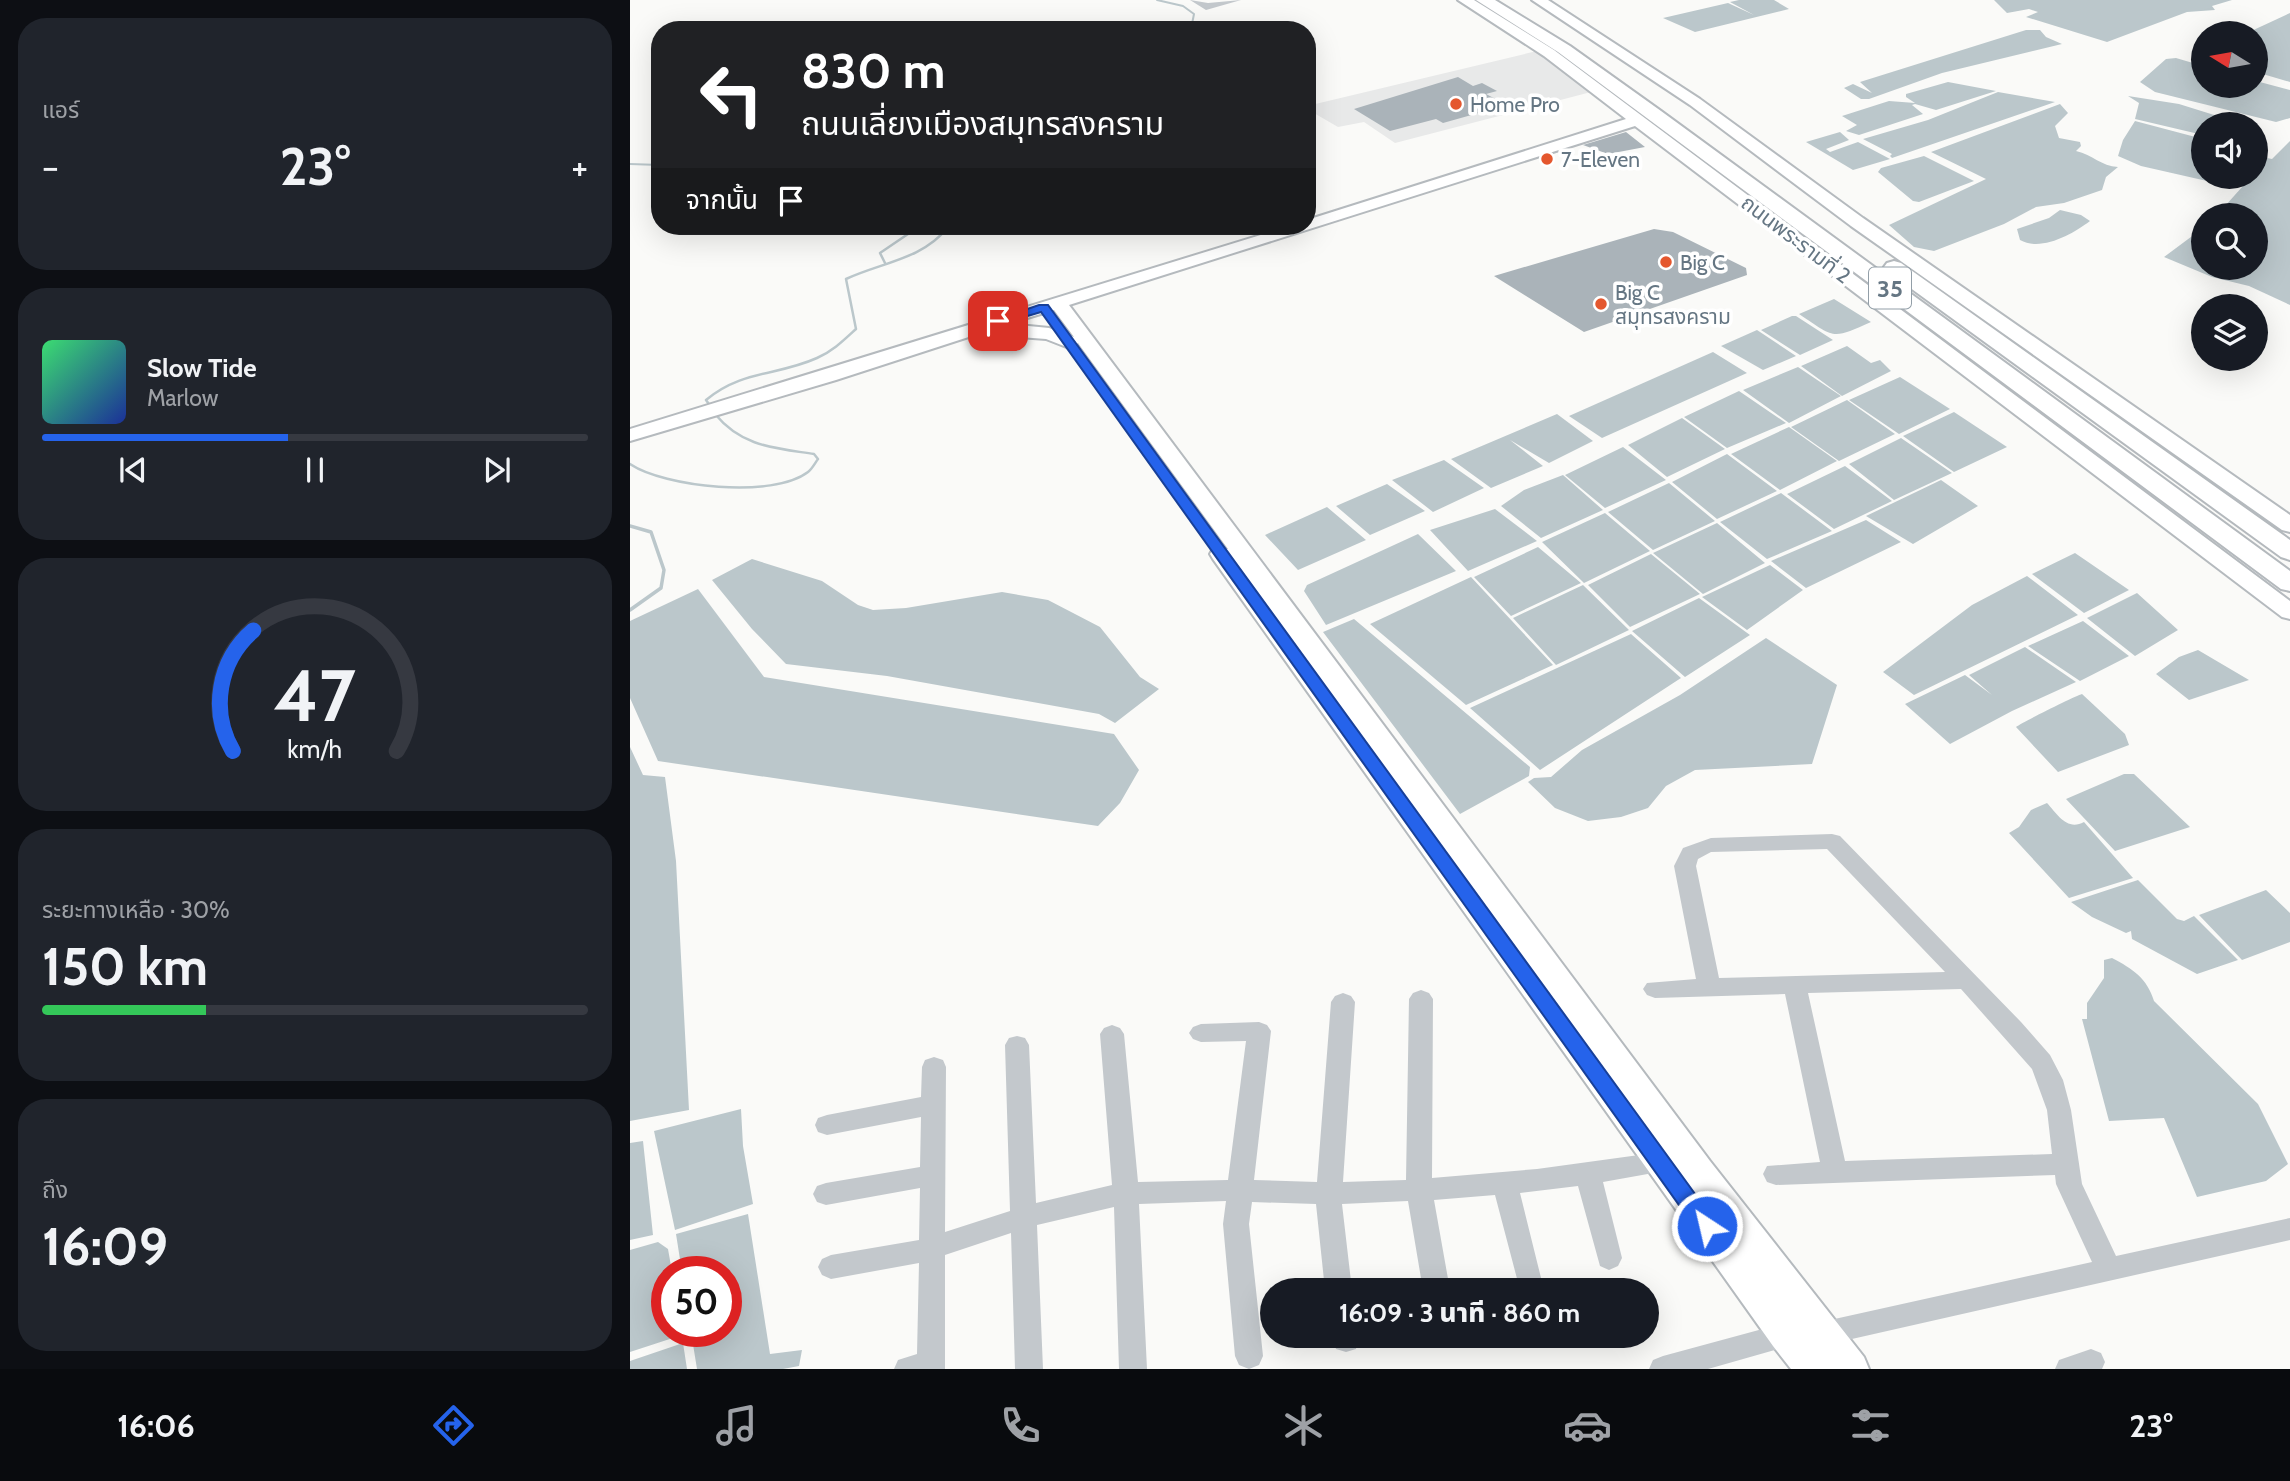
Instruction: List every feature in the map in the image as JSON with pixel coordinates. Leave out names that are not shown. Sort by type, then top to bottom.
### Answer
[{"type":"highway","name":"ถนนพระรามที่ 2","points":[[1484,0],[1564,49],[1645,107],[2290,583]]},
{"type":"highway","name":"ถนนพระรามที่ 2","points":[[1510,0],[1584,45],[1665,102],[2290,552]]},
{"type":"main road","name":"ถนนพระรามที่ 2","points":[[1465,0],[1549,53],[2290,612]]},
{"type":"main road","name":"ถนนพระรามที่ 2","points":[[1539,0],[1695,102],[1857,222],[2290,526]]},
{"type":"main road","points":[[1316,223],[1637,120]]},
{"type":"main road","points":[[630,426],[829,376],[856,365],[1278,235]]},
{"type":"main road","points":[[1082,348],[1085,316],[1117,285]]},
{"type":"main road","points":[[1051,305],[1679,1172],[1851,1369]]},
{"type":"main road","points":[[976,328],[1036,332],[1082,348],[1679,1172],[1785,1335],[1813,1369]]},
{"type":"main road","points":[[630,435],[690,413]]},
{"type":"street","points":[[1195,0],[1206,7],[1236,0]]},
{"type":"street","points":[[1709,986],[1685,866],[1689,855],[1697,848],[1711,845],[1832,841],[2013,1028],[2042,1062],[2051,1080],[2059,1110],[2066,1164],[2078,1207],[2110,1270]]},
{"type":"street","points":[[1655,989],[1966,980]]},
{"type":"street","points":[[1794,984],[1835,1172]]},
{"type":"street","points":[[1421,999],[1419,1190],[1435,1278]]},
{"type":"street","points":[[1337,1278],[1328,1212],[1343,1002]]},
{"type":"street","points":[[1201,1033],[1259,1031],[1236,1224],[1250,1356]]},
{"type":"street","points":[[1112,1034],[1126,1194],[1133,1369]]},
{"type":"street","points":[[1017,1045],[1029,1369]]},
{"type":"street","points":[[923,1367],[932,1247],[934,1068]]},
{"type":"street","points":[[827,1125],[934,1105]]},
{"type":"street","points":[[1776,1174],[2066,1164]]},
{"type":"street","points":[[831,1267],[932,1247],[1025,1216],[1126,1194],[1176,1190],[1329,1193],[1419,1190],[1588,1175],[1679,1172]]},
{"type":"street","points":[[826,1194],[933,1175]]},
{"type":"street","points":[[1588,1175],[1609,1258]]},
{"type":"street","points":[[1504,1182],[1530,1278]]},
{"type":"street","points":[[1821,1334],[2290,1229]]},
{"type":"street","points":[[1663,1369],[1785,1335]]},
{"type":"shaded area","points":[[1774,0],[1789,9],[1695,32],[1663,18],[1728,3],[1754,15],[1730,2]]},
{"type":"shaded area","points":[[1994,0],[2232,0],[2212,6],[2215,10],[2187,12],[2107,42],[2026,17],[2038,12],[2029,9],[2007,13]]},
{"type":"shaded area","points":[[2290,13],[2290,82],[2268,76],[2268,23]]},
{"type":"shaded area","points":[[2026,30],[2040,30],[2046,37],[2062,44],[1942,73],[1869,99],[1861,99],[1844,88],[1853,84],[1872,93],[1860,82]]},
{"type":"shaded area","points":[[1537,51],[1591,92],[1395,143],[1364,122],[1338,127],[1316,114],[1316,104]]},
{"type":"shaded area","points":[[2176,58],[2191,62],[2191,98],[2268,98],[2268,84],[2290,90],[2290,118],[2276,122],[2268,120],[2268,112],[2236,112],[2155,92],[2140,82],[2166,59]]},
{"type":"shaded area","points":[[1948,82],[1996,91],[1936,110],[1915,104],[1912,105],[1923,114],[1859,135],[1846,131],[1857,125],[1842,116],[1889,101],[1915,103],[1906,97],[1906,94]]},
{"type":"shaded area","points":[[1998,92],[2055,102],[1892,158],[1892,154],[1863,139],[1928,120]]},
{"type":"shaded area","points":[[2128,96],[2179,104],[2205,112],[2191,112],[2191,132],[2135,119],[2139,103]]},
{"type":"shaded area","points":[[2060,104],[2068,113],[2055,126],[2059,138],[2080,142],[2081,146],[2076,151],[2118,167],[2106,177],[2102,190],[2064,203],[2036,207],[2004,224],[1934,251],[1914,247],[1889,225],[1986,179],[1931,152]]},
{"type":"shaded area","points":[[2135,121],[2191,136],[2191,177],[2141,166],[2118,156],[2123,140]]},
{"type":"shaded area","points":[[1840,132],[1849,140],[1826,149],[1830,152],[1858,142],[1890,159],[1853,170],[1806,142]]},
{"type":"shaded area","points":[[2290,141],[2290,305],[2249,286],[2224,280],[2268,280],[2268,203],[2228,203],[2240,189],[2268,189],[2268,158],[2272,159]]},
{"type":"shaded area","points":[[1924,156],[1974,181],[1919,202],[1913,201],[1878,172],[1881,168]]},
{"type":"shaded area","points":[[2060,210],[2081,215],[2090,221],[2066,236],[2047,243],[2020,240],[2017,229],[2049,218]]},
{"type":"shaded area","points":[[2191,237],[2191,268],[2164,257]]},
{"type":"shaded area","points":[[1834,299],[1871,322],[1848,332],[1834,334],[1799,314]]},
{"type":"shaded area","points":[[1792,316],[1833,340],[1800,355],[1761,330]]},
{"type":"shaded area","points":[[1757,330],[1796,356],[1763,370],[1721,346]]},
{"type":"shaded area","points":[[1847,346],[1871,363],[1880,360],[1891,371],[1842,396],[1801,366]]},
{"type":"shaded area","points":[[1713,352],[1747,373],[1602,438],[1569,416]]},
{"type":"shaded area","points":[[1798,367],[1841,396],[1789,423],[1743,390]]},
{"type":"shaded area","points":[[1900,377],[1950,409],[1899,434],[1849,400]]},
{"type":"shaded area","points":[[1739,391],[1786,423],[1727,448],[1684,417]]},
{"type":"shaded area","points":[[1847,400],[1895,434],[1839,461],[1791,427]]},
{"type":"shaded area","points":[[1954,412],[2007,447],[1954,472],[1903,436]]},
{"type":"shaded area","points":[[1557,414],[1593,441],[1549,463],[1510,440],[1543,466],[1491,488],[1451,459]]},
{"type":"shaded area","points":[[1682,418],[1725,449],[1667,477],[1628,445]]},
{"type":"shaded area","points":[[1789,427],[1837,461],[1780,490],[1731,454]]},
{"type":"shaded area","points":[[1901,438],[1952,473],[1894,500],[1849,464]]},
{"type":"shaded area","points":[[1623,447],[1666,480],[1605,508],[1565,475]]},
{"type":"shaded area","points":[[1727,454],[1777,491],[1717,519],[1672,482]]},
{"type":"shaded area","points":[[1444,460],[1484,488],[1433,512],[1392,480]]},
{"type":"shaded area","points":[[1845,466],[1892,501],[1834,529],[1787,494]]},
{"type":"shaded area","points":[[1563,475],[1603,510],[1541,538],[1501,506],[1524,490]]},
{"type":"shaded area","points":[[1941,480],[1978,506],[1913,544],[1866,516]]},
{"type":"shaded area","points":[[1669,483],[1715,521],[1653,550],[1608,512]]},
{"type":"shaded area","points":[[1387,484],[1425,511],[1370,535],[1336,506]]},
{"type":"shaded area","points":[[1781,493],[1832,531],[1767,559],[1720,522]]},
{"type":"shaded area","points":[[1327,507],[1366,540],[1298,570],[1265,535]]},
{"type":"shaded area","points":[[1495,509],[1537,541],[1468,571],[1430,530]]},
{"type":"shaded area","points":[[1605,513],[1650,551],[1584,583],[1542,542]]},
{"type":"shaded area","points":[[1866,520],[1901,542],[1806,588],[1771,561]]},
{"type":"shaded area","points":[[1717,523],[1765,563],[1703,594],[1653,553]]},
{"type":"shaded area","points":[[1418,534],[1456,571],[1326,625],[1304,591],[1307,585]]},
{"type":"shaded area","points":[[1538,547],[1581,583],[1511,616],[1474,577]]},
{"type":"shaded area","points":[[2075,553],[2129,590],[2084,613],[2032,574]]},
{"type":"shaded area","points":[[1651,554],[1700,594],[1630,627],[1588,585]]},
{"type":"shaded area","points":[[752,559],[822,581],[858,605],[873,610],[906,608],[1002,592],[1048,600],[1100,627],[1140,677],[1159,689],[1115,723],[1099,714],[887,676],[786,664],[752,629],[712,580]]},
{"type":"shaded area","points":[[1770,565],[1803,590],[1747,630],[1702,597]]},
{"type":"shaded area","points":[[2027,576],[2078,615],[1914,695],[1883,672],[1972,605]]},
{"type":"shaded area","points":[[1471,577],[1553,665],[1466,705],[1370,624]]},
{"type":"shaded area","points":[[1583,585],[1629,630],[1556,665],[1513,618]]},
{"type":"shaded area","points":[[698,589],[764,677],[1114,734],[1139,770],[1120,803],[1098,826],[658,761],[630,698],[630,621]]},
{"type":"shaded area","points":[[2137,593],[2178,630],[2135,656],[2087,618]]},
{"type":"shaded area","points":[[1699,598],[1750,635],[1685,677],[1632,631]]},
{"type":"shaded area","points":[[1354,619],[1530,767],[1529,776],[1460,814],[1323,632]]},
{"type":"shaded area","points":[[2083,621],[2129,656],[2080,681],[2028,646]]},
{"type":"shaded area","points":[[1631,634],[1681,678],[1540,770],[1470,708]]},
{"type":"shaded area","points":[[1766,638],[1837,685],[1812,764],[1695,770],[1666,786],[1648,808],[1621,817],[1588,821],[1555,808],[1528,782],[1534,778],[1551,777],[1582,750],[1680,695]]},
{"type":"shaded area","points":[[2025,647],[2076,682],[2012,711],[1950,744],[1905,704],[1965,675],[1992,695],[1969,675]]},
{"type":"shaded area","points":[[2198,650],[2249,680],[2189,700],[2156,674],[2179,657]]},
{"type":"shaded area","points":[[2082,694],[2125,734],[2129,745],[2058,772],[2016,727]]},
{"type":"shaded area","points":[[630,747],[643,775],[665,777],[676,861],[689,1110],[630,1121]]},
{"type":"shaded area","points":[[2124,774],[2134,774],[2190,827],[2115,851],[2066,799]]},
{"type":"shaded area","points":[[2047,803],[2068,823],[2073,825],[2084,822],[2133,878],[2069,898],[2009,833],[2019,827],[2031,810]]},
{"type":"shaded area","points":[[2138,880],[2177,919],[2184,921],[2194,916],[2238,960],[2197,974],[2132,939],[2131,931],[2126,933],[2092,917],[2071,902]]},
{"type":"shaded area","points":[[2266,890],[2290,913],[2290,942],[2242,960],[2199,915]]},
{"type":"shaded area","points":[[2112,958],[2138,975],[2154,1001],[2258,1104],[2288,1164],[2266,1181],[2197,1197],[2164,1118],[2109,1121],[2082,1019],[2087,1019],[2087,1003],[2104,978],[2104,960]]},
{"type":"shaded area","points":[[741,1109],[743,1146],[753,1204],[675,1230],[654,1131]]},
{"type":"shaded area","points":[[643,1141],[653,1235],[630,1240],[630,1143]]},
{"type":"shaded area","points":[[748,1214],[770,1354],[802,1350],[799,1366],[783,1369],[697,1369],[693,1347],[742,1347],[742,1256],[679,1256],[676,1234]]},
{"type":"shaded area","points":[[658,1242],[668,1249],[669,1256],[651,1256],[651,1345],[630,1352],[630,1250]]},
{"type":"shaded area","points":[[671,1347],[684,1347],[687,1369],[630,1369],[630,1361]]},
{"type":"building","name":"Home Pro","points":[[1458,77],[1473,86],[1482,83],[1497,91],[1486,94],[1507,105],[1443,123],[1436,119],[1390,131],[1354,109]]},
{"type":"building","points":[[1626,132],[1645,147],[1608,154],[1583,145]]},
{"type":"building","name":"Big C สมุทรสงคราม","points":[[1654,229],[1673,232],[1746,268],[1747,275],[1584,332],[1494,276]]},
{"type":"waterway","points":[[1157,0],[1183,6],[1194,14],[1193,21]]},
{"type":"waterway","points":[[630,164],[651,165]]},
{"type":"waterway","points":[[885,263],[880,253],[907,235]]},
{"type":"waterway","points":[[711,407],[706,400],[733,383],[802,364],[833,349],[856,329],[846,279],[913,254],[940,235]]},
{"type":"waterway","points":[[630,464],[667,479],[719,487],[745,487],[792,480],[808,472],[818,459],[814,454],[748,440],[725,425],[715,414]]},
{"type":"waterway","points":[[630,526],[651,532],[664,570],[661,588],[630,610]]},
{"type":"place","name":"Home Pro","points":[[1456,104]]},
{"type":"place","name":"7-Eleven","points":[[1547,159]]},
{"type":"place","name":"Big C","points":[[1666,262]]},
{"type":"place","name":"Big C สมุทรสงคราม","points":[[1601,304]]},
{"type":"route","points":[[998,321],[1044,307],[1707,1226]]}]
